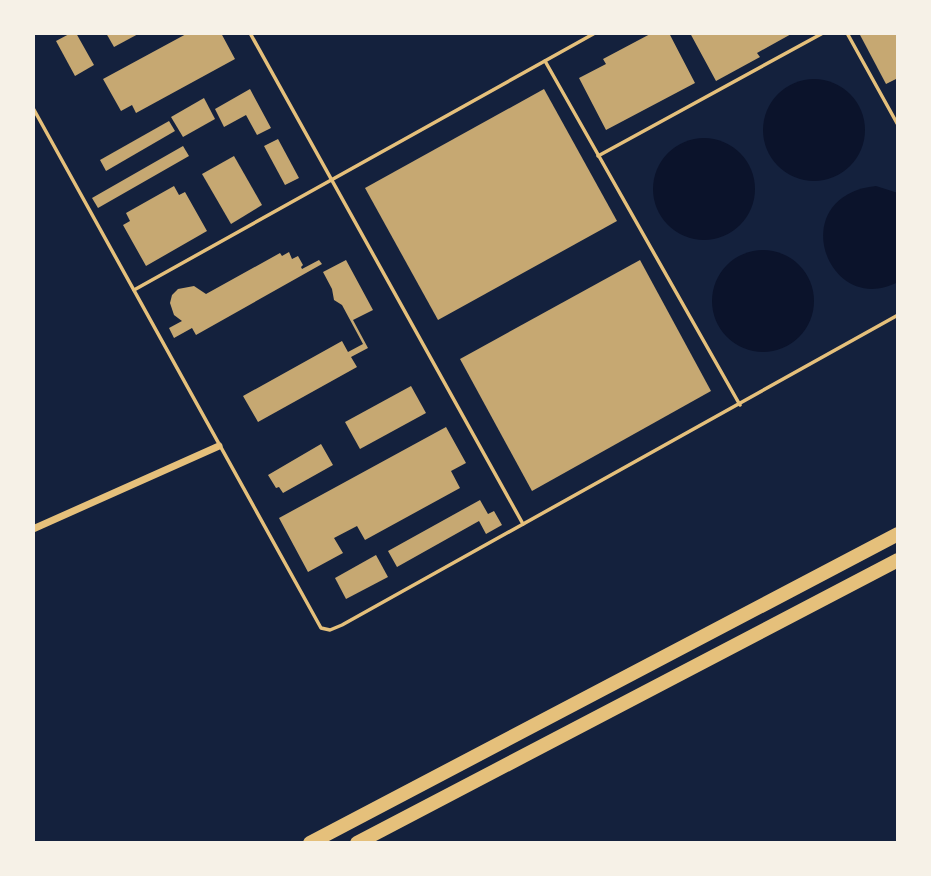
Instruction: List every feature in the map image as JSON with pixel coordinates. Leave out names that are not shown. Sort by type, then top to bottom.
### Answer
[{"type":"highway","points":[[310,843],[898,534]]},
{"type":"highway","points":[[357,843],[898,560]]},
{"type":"street","points":[[33,529],[219,446]]},
{"type":"lane","points":[[250,33],[523,525]]},
{"type":"lane","points":[[134,290],[595,33]]},
{"type":"lane","points":[[597,156],[823,33]]},
{"type":"lane","points":[[847,33],[898,125]]},
{"type":"lane","points":[[545,61],[740,405]]},
{"type":"lane","points":[[33,108],[321,628],[330,630],[342,625],[898,315]]},
{"type":"water","points":[[814,79],[833,83],[850,94],[861,111],[865,130],[861,149],[850,166],[833,177],[814,181],[795,177],[778,166],[767,149],[763,130],[767,111],[778,94],[795,83]]},
{"type":"water","points":[[704,138],[723,142],[740,153],[751,170],[755,189],[751,208],[740,225],[723,236],[704,240],[685,236],[668,225],[657,208],[653,189],[657,170],[668,153],[685,142]]},
{"type":"water","points":[[876,186],[898,193],[898,282],[873,289],[852,284],[835,271],[825,252],[823,231],[830,210],[847,195]]},
{"type":"water","points":[[763,250],[782,254],[799,265],[810,282],[814,301],[810,320],[799,337],[782,348],[763,352],[744,348],[727,337],[716,320],[712,301],[716,282],[727,265],[744,254]]},
{"type":"building","points":[[76,33],[94,65],[75,76],[56,41]]},
{"type":"building","points":[[106,33],[140,33],[114,47]]},
{"type":"building","points":[[188,33],[221,33],[235,59],[136,113],[132,105],[121,111],[103,79]]},
{"type":"building","points":[[652,33],[669,33],[695,83],[606,130],[579,78],[606,64],[603,59]]},
{"type":"building","points":[[690,33],[793,33],[757,53],[760,57],[716,81]]},
{"type":"building","points":[[859,33],[898,33],[898,78],[886,84]]},
{"type":"building","points":[[250,89],[271,128],[257,135],[246,115],[224,127],[215,109]]},
{"type":"building","points":[[544,89],[617,221],[438,320],[365,188]]},
{"type":"building","points":[[204,98],[215,119],[183,137],[171,117]]},
{"type":"building","points":[[169,121],[175,131],[106,171],[100,160]]},
{"type":"building","points":[[278,139],[299,178],[285,185],[264,146]]},
{"type":"building","points":[[183,146],[189,156],[98,208],[92,198]]},
{"type":"building","points":[[234,156],[262,205],[231,224],[202,174]]},
{"type":"building","points":[[174,186],[179,195],[185,192],[207,231],[146,266],[123,225],[130,221],[126,213]]},
{"type":"building","points":[[289,252],[292,259],[298,256],[303,265],[302,269],[319,260],[322,264],[196,335],[192,328],[174,338],[169,328],[182,321],[174,315],[170,303],[172,295],[178,289],[194,286],[206,294],[280,253],[282,256]]},
{"type":"building","points":[[346,260],[373,310],[353,320],[368,348],[351,357],[357,367],[258,422],[243,396],[342,341],[348,352],[363,344],[342,305],[334,300],[332,289],[323,272]]},
{"type":"building","points":[[640,260],[711,391],[532,491],[460,359]]},
{"type":"building","points":[[411,386],[426,413],[360,449],[345,422]]},
{"type":"building","points":[[446,427],[466,463],[451,471],[460,488],[365,540],[357,526],[334,538],[343,553],[308,572],[279,518]]},
{"type":"building","points":[[321,444],[333,465],[283,493],[279,487],[276,488],[268,475]]},
{"type":"building","points":[[480,500],[488,514],[494,511],[502,525],[486,534],[479,521],[397,567],[388,551]]},
{"type":"building","points":[[376,555],[388,577],[346,599],[335,578]]}]
